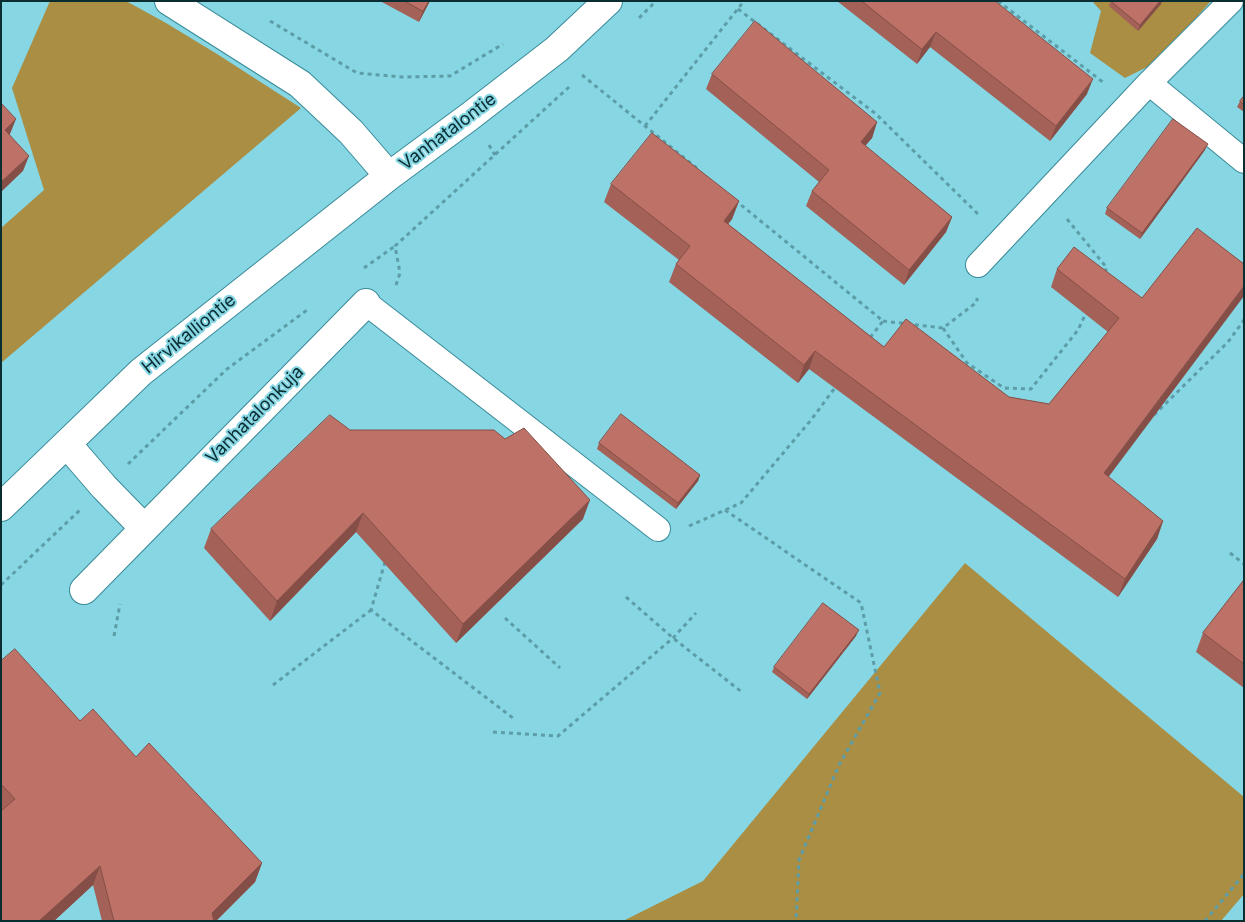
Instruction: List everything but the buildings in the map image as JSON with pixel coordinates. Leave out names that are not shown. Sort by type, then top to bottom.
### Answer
[{"type":"street","name":"Vanhatalontie","points":[[170,1],[300,84],[351,132],[389,176],[470,117],[557,49],[608,1]]},
{"type":"street","name":"Hirvikalliontie","points":[[1,507],[141,372],[389,176]]},
{"type":"street","name":"Vanhatalonkuja","points":[[84,590],[366,303]]},
{"type":"street","points":[[67,444],[104,487],[144,528]]},
{"type":"lane","points":[[978,265],[1149,83],[1231,1]]},
{"type":"lane","points":[[1149,83],[1244,161]]},
{"type":"lane","points":[[366,303],[658,529]]},
{"type":"path","points":[[645,126],[744,1]]},
{"type":"path","points":[[998,1],[1130,104]]},
{"type":"path","points":[[738,9],[876,114],[1002,239]]},
{"type":"path","points":[[269,20],[357,73],[402,76],[450,76],[509,41]]},
{"type":"path","points":[[582,74],[698,170]]},
{"type":"path","points":[[1046,193],[1106,268],[1102,277]]},
{"type":"path","points":[[729,195],[883,320],[943,328],[977,302],[978,265]]},
{"type":"path","points":[[363,269],[395,246]]},
{"type":"path","points":[[1,585],[227,369],[307,310]]},
{"type":"path","points":[[943,328],[967,363],[1004,388],[1031,390],[1078,330],[1086,312]]},
{"type":"path","points":[[866,344],[883,320]]},
{"type":"path","points":[[1154,415],[1228,342],[1244,320]]},
{"type":"path","points":[[689,526],[741,503],[811,420],[839,382]]},
{"type":"path","points":[[725,510],[861,603],[880,693],[839,765],[799,860],[796,921]]},
{"type":"path","points":[[273,685],[370,610],[387,553]]},
{"type":"path","points":[[1230,553],[1244,564]]},
{"type":"path","points":[[626,597],[673,638],[742,693]]},
{"type":"path","points":[[370,610],[513,718]]},
{"type":"path","points":[[493,732],[558,736],[673,638],[696,613]]},
{"type":"path","points":[[505,618],[560,668]]},
{"type":"path","points":[[1205,921],[1244,874]]},
{"type":"shaded area","points":[[50,1],[126,1],[217,54],[301,108],[1,363],[1,228],[44,190],[12,88]]},
{"type":"shaded area","points":[[1092,1],[1211,1],[1157,62],[1125,78],[1090,53],[1101,11]]},
{"type":"shaded area","points":[[965,563],[1244,797],[1244,894],[1221,921],[623,921],[703,881]]}]
